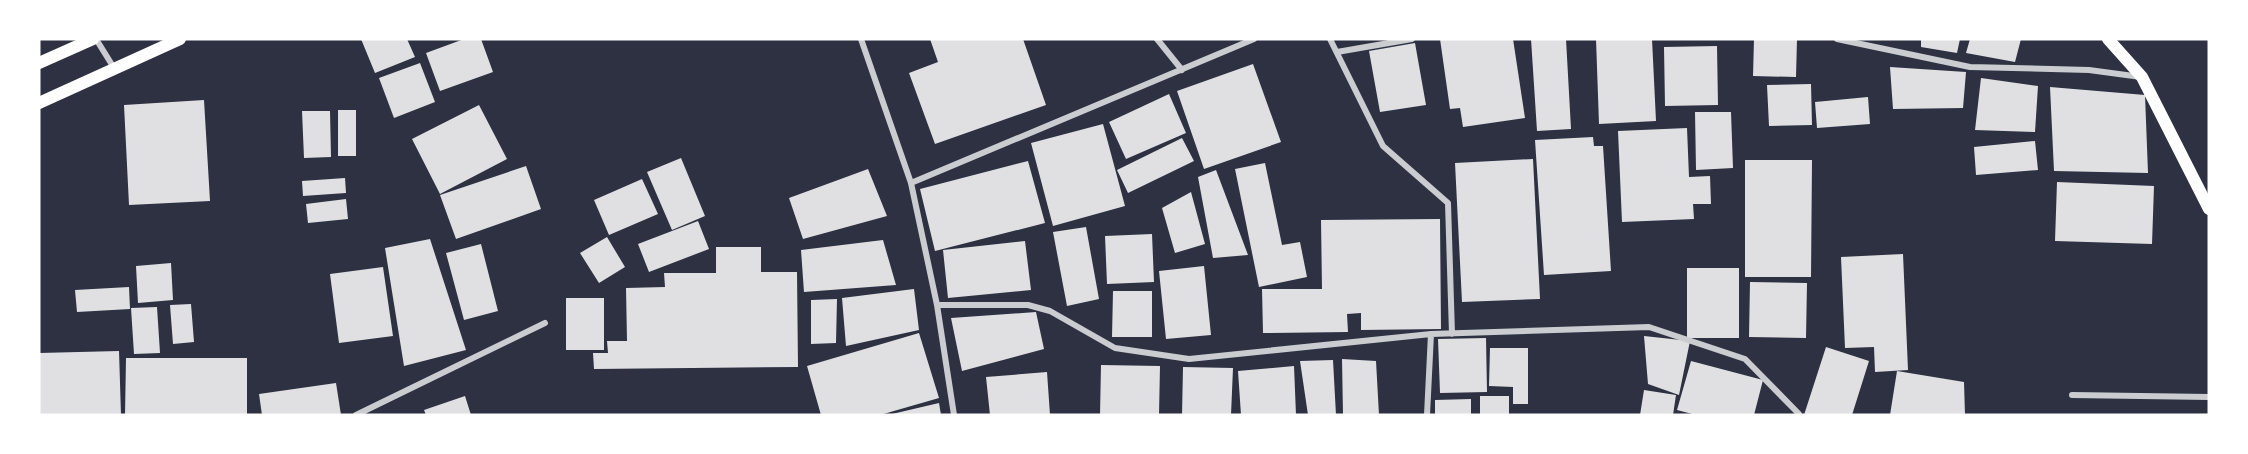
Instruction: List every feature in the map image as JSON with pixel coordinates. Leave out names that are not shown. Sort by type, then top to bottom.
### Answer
[{"type":"main road","points":[[39,63],[94,39]]},
{"type":"main road","points":[[39,103],[180,39]]},
{"type":"main road","points":[[2108,39],[2142,77],[2209,208]]},
{"type":"street","points":[[94,39],[115,69]]},
{"type":"street","points":[[861,39],[910,183],[937,305],[954,415]]},
{"type":"street","points":[[1157,39],[1182,70]]},
{"type":"street","points":[[910,183],[1254,39]]},
{"type":"street","points":[[1330,39],[1383,146],[1448,203],[1452,334]]},
{"type":"street","points":[[1337,52],[1412,39]]},
{"type":"street","points":[[1837,39],[1970,67],[2089,70],[2142,77]]},
{"type":"street","points":[[937,305],[1028,305],[1050,311],[1115,348],[1189,359],[1431,334],[1649,327],[1745,359],[1798,414]]},
{"type":"street","points":[[356,415],[545,323]]},
{"type":"street","points":[[1426,415],[1431,334]]},
{"type":"street","points":[[2072,395],[2209,397]]},
{"type":"building","points":[[361,39],[407,39],[415,57],[375,73]]},
{"type":"building","points":[[464,39],[481,39],[493,72],[440,91],[426,53]]},
{"type":"building","points":[[930,39],[1023,39],[1046,105],[935,144],[909,73],[938,62]]},
{"type":"building","points":[[1440,39],[1513,39],[1525,118],[1463,127],[1460,108],[1450,109]]},
{"type":"building","points":[[1531,39],[1566,39],[1571,129],[1537,131]]},
{"type":"building","points":[[1596,39],[1652,39],[1656,121],[1599,124]]},
{"type":"building","points":[[1754,39],[1797,39],[1796,77],[1753,76]]},
{"type":"building","points":[[1921,39],[1960,39],[1957,53],[1921,47]]},
{"type":"building","points":[[1970,39],[2021,39],[2015,62],[1966,53]]},
{"type":"building","points":[[1415,43],[1426,105],[1380,112],[1369,51]]},
{"type":"building","points":[[1717,46],[1718,105],[1665,106],[1664,47]]},
{"type":"building","points":[[420,63],[435,102],[394,118],[379,78]]},
{"type":"building","points":[[1253,64],[1281,142],[1204,169],[1177,91]]},
{"type":"building","points":[[1890,67],[1966,72],[1963,108],[1893,109]]},
{"type":"building","points":[[1981,78],[2038,86],[2035,132],[1975,130]]},
{"type":"building","points":[[1811,84],[1812,125],[1769,126],[1767,85]]},
{"type":"building","points":[[2050,87],[2145,95],[2148,173],[2054,171]]},
{"type":"building","points":[[1169,94],[1186,133],[1126,159],[1109,122]]},
{"type":"building","points":[[1868,97],[1870,124],[1817,128],[1815,102]]},
{"type":"building","points":[[204,100],[210,201],[129,205],[124,105]]},
{"type":"building","points":[[479,105],[507,159],[440,194],[412,139]]},
{"type":"building","points":[[338,110],[356,110],[356,156],[338,156]]},
{"type":"building","points":[[302,111],[330,111],[331,157],[304,158]]},
{"type":"building","points":[[1695,112],[1731,112],[1733,168],[1696,170]]},
{"type":"building","points":[[1103,124],[1125,206],[1053,226],[1031,143]]},
{"type":"building","points":[[1687,128],[1689,177],[1710,176],[1711,204],[1693,204],[1694,219],[1622,222],[1618,131]]},
{"type":"building","points":[[1593,137],[1594,146],[1603,146],[1611,271],[1544,275],[1535,140]]},
{"type":"building","points":[[1182,138],[1194,161],[1128,193],[1117,170]]},
{"type":"building","points":[[2035,141],[2038,170],[1976,175],[1974,147]]},
{"type":"building","points":[[681,158],[705,216],[672,230],[647,172]]},
{"type":"building","points":[[1533,159],[1540,299],[1462,302],[1455,163]]},
{"type":"building","points":[[1745,160],[1812,160],[1811,277],[1745,277]]},
{"type":"building","points":[[1028,161],[1045,223],[935,251],[920,189]]},
{"type":"building","points":[[1265,163],[1282,245],[1300,242],[1307,277],[1259,287],[1235,169]]},
{"type":"building","points":[[526,166],[541,209],[456,239],[440,195]]},
{"type":"building","points":[[868,169],[887,216],[803,239],[789,198]]},
{"type":"building","points":[[1216,170],[1248,255],[1213,258],[1198,177]]},
{"type":"building","points":[[345,178],[346,193],[303,196],[302,181]]},
{"type":"building","points":[[642,179],[658,214],[609,235],[594,200]]},
{"type":"building","points":[[2057,182],[2154,186],[2152,244],[2055,241]]},
{"type":"building","points":[[1191,192],[1205,244],[1175,253],[1162,208]]},
{"type":"building","points":[[346,199],[348,219],[308,223],[306,204]]},
{"type":"building","points":[[1440,219],[1441,329],[1361,330],[1361,313],[1347,314],[1348,332],[1263,333],[1262,289],[1322,289],[1321,220]]},
{"type":"building","points":[[698,221],[709,249],[649,272],[638,244]]},
{"type":"building","points":[[1086,227],[1099,299],[1067,306],[1053,232]]},
{"type":"building","points":[[1152,234],[1154,282],[1107,284],[1105,236]]},
{"type":"building","points":[[607,237],[625,267],[599,283],[580,253]]},
{"type":"building","points":[[430,239],[466,350],[404,366],[385,248]]},
{"type":"building","points":[[883,240],[896,285],[804,292],[801,250]]},
{"type":"building","points":[[1025,241],[1031,290],[948,298],[943,250]]},
{"type":"building","points":[[481,244],[498,311],[464,320],[446,253]]},
{"type":"building","points":[[716,247],[761,247],[761,272],[797,272],[798,367],[594,369],[593,353],[608,353],[607,341],[627,341],[626,288],[665,287],[664,273],[716,273]]},
{"type":"building","points":[[1903,254],[1908,370],[1875,372],[1874,347],[1845,348],[1841,257]]},
{"type":"building","points":[[171,263],[173,300],[138,303],[136,266]]},
{"type":"building","points":[[1204,266],[1211,335],[1166,339],[1159,271]]},
{"type":"building","points":[[383,267],[393,336],[339,343],[330,274]]},
{"type":"building","points":[[1687,268],[1739,268],[1739,338],[1687,338]]},
{"type":"building","points":[[1750,282],[1807,283],[1806,338],[1749,337]]},
{"type":"building","points":[[129,287],[130,309],[77,312],[75,290]]},
{"type":"building","points":[[914,289],[919,330],[846,346],[842,298]]},
{"type":"building","points":[[1113,291],[1152,291],[1152,337],[1112,337]]},
{"type":"building","points":[[566,298],[604,298],[604,350],[566,350]]},
{"type":"building","points":[[837,299],[836,343],[811,344],[811,300]]},
{"type":"building","points":[[191,304],[194,342],[173,344],[170,305]]},
{"type":"building","points":[[157,307],[160,353],[134,354],[131,308]]},
{"type":"building","points":[[1036,312],[1044,349],[962,371],[951,318]]},
{"type":"building","points":[[919,333],[939,398],[880,415],[821,415],[807,366]]},
{"type":"building","points":[[1644,336],[1690,341],[1679,395],[1648,384]]},
{"type":"building","points":[[1486,338],[1487,392],[1440,393],[1438,339]]},
{"type":"building","points":[[1826,347],[1869,361],[1852,415],[1804,415]]},
{"type":"building","points":[[1490,348],[1528,348],[1528,404],[1513,404],[1513,387],[1489,386]]},
{"type":"building","points":[[119,351],[121,415],[39,415],[39,353]]},
{"type":"building","points":[[126,358],[247,358],[247,415],[125,415]]},
{"type":"building","points":[[1342,359],[1376,361],[1379,415],[1343,415]]},
{"type":"building","points":[[1333,360],[1336,415],[1308,415],[1300,361]]},
{"type":"building","points":[[1691,361],[1763,380],[1754,415],[1696,415],[1677,410]]},
{"type":"building","points":[[1101,365],[1160,366],[1159,415],[1100,415]]},
{"type":"building","points":[[1294,366],[1296,415],[1241,415],[1238,371]]},
{"type":"building","points":[[1183,367],[1233,368],[1231,415],[1182,415]]},
{"type":"building","points":[[1897,371],[1964,382],[1965,415],[1890,415]]},
{"type":"building","points":[[1047,372],[1050,415],[990,415],[986,377]]},
{"type":"building","points":[[336,383],[341,415],[262,415],[259,394]]},
{"type":"building","points":[[1644,390],[1676,395],[1673,415],[1640,415]]},
{"type":"building","points":[[465,396],[471,415],[426,415],[424,410]]},
{"type":"building","points":[[1480,396],[1509,396],[1509,415],[1480,415]]},
{"type":"building","points":[[1471,399],[1471,415],[1435,415],[1435,400]]},
{"type":"building","points":[[939,403],[941,415],[892,415],[892,414]]}]
